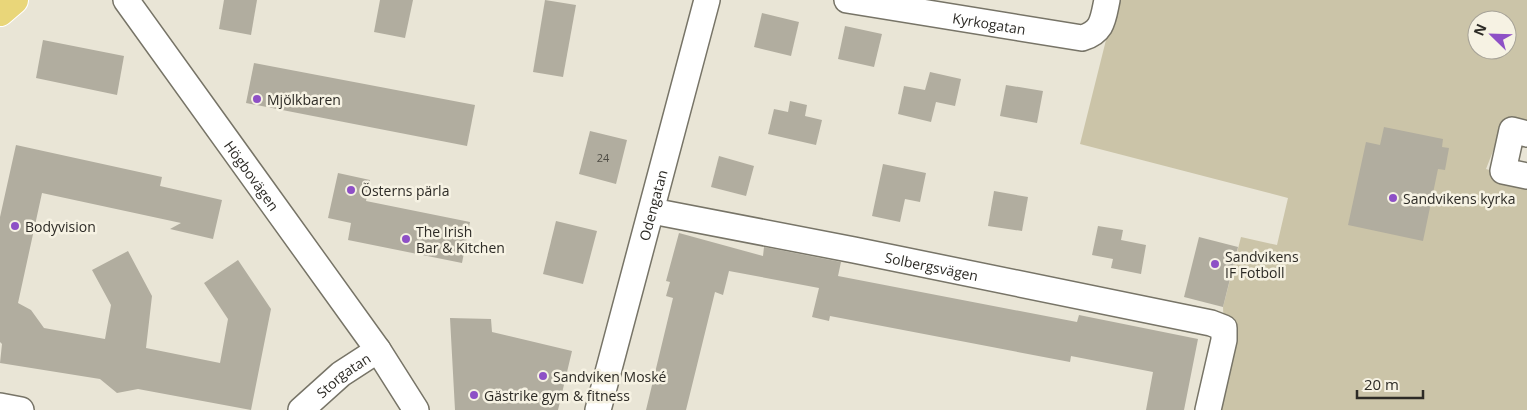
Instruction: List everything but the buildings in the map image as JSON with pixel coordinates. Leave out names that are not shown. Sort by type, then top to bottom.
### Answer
[{"type":"main road","points":[[0,12],[14,0]]},
{"type":"street","name":"Högbovägen","points":[[126,0],[378,350]]},
{"type":"street","name":"Odengatan","points":[[598,410],[708,0]]},
{"type":"street","name":"Kyrkogatan","points":[[847,0],[1082,38],[1092,35],[1100,27],[1107,0]]},
{"type":"street","points":[[1527,134],[1512,130],[1503,171],[1527,176]]},
{"type":"street","name":"Solbergsvägen","points":[[652,211],[1211,323],[1224,328],[1224,340],[1208,410]]},
{"type":"street","name":"Storgatan","points":[[301,410],[341,374],[378,350],[416,410]]},
{"type":"street","points":[[0,406],[20,410]]},
{"type":"shaded area","points":[[1116,0],[1527,0],[1527,127],[1504,123],[1486,169],[1527,181],[1527,410],[1208,410],[1224,328],[1223,307],[1241,237],[1277,245],[1288,198],[1080,144]]},
{"type":"place","name":"Mjölkbaren","points":[[257,99]]},
{"type":"place","name":"Österns pärla","points":[[351,190]]},
{"type":"place","name":"Sandvikens kyrka","points":[[1393,198]]},
{"type":"place","name":"Bodyvision","points":[[15,226]]},
{"type":"place","name":"The Irish Bar & Kitchen","points":[[406,239]]},
{"type":"place","name":"Sandvikens IF Fotboll","points":[[1215,264]]},
{"type":"place","name":"Sandviken Moské","points":[[543,376]]},
{"type":"place","name":"Gästrike gym & fitness","points":[[474,395]]}]
